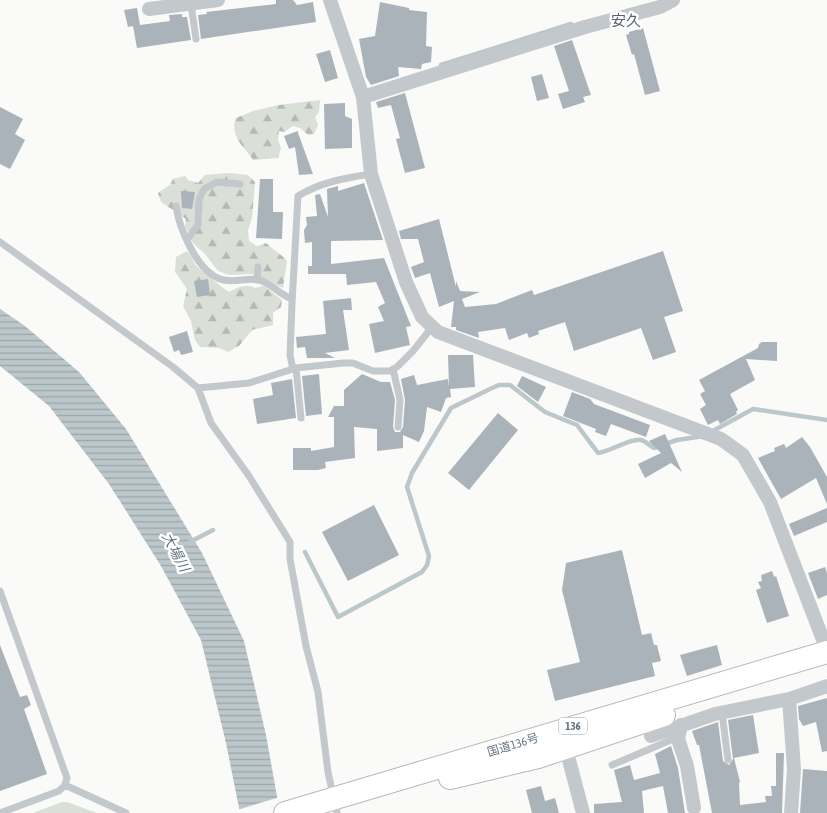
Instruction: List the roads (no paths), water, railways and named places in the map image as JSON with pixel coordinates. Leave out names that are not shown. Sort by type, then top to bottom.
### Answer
[{"type":"highway","name":"国道136号","points":[[563,739],[827,651]]},
{"type":"highway","name":"国道136号","points":[[285,813],[332,808],[563,739],[702,702],[827,664]]},
{"type":"street","points":[[149,10],[218,0]]},
{"type":"street","points":[[330,0],[362,97],[371,174],[406,282],[422,318],[432,327],[466,343],[722,439],[734,447],[743,455],[770,502],[827,651]]},
{"type":"street","points":[[362,97],[585,27],[660,7],[673,0]]},
{"type":"street","points":[[651,736],[680,731],[722,713],[789,699],[827,686]]},
{"type":"street","points":[[789,699],[794,769],[791,813]]},
{"type":"street","points":[[680,731],[694,808]]},
{"type":"street","points":[[563,739],[583,813]]},
{"type":"lane","points":[[191,4],[196,39]]},
{"type":"lane","points":[[301,418],[294,368],[290,355],[298,196],[312,187],[333,180],[371,174]]},
{"type":"lane","points":[[187,240],[198,225],[199,199],[204,188],[217,182],[240,184]]},
{"type":"lane","points":[[176,206],[178,220],[187,240],[202,265],[212,274],[229,281],[256,280],[292,299]]},
{"type":"lane","points":[[0,242],[173,367],[198,388],[211,423],[248,476],[290,542],[290,558],[306,646],[318,692],[332,808]]},
{"type":"lane","points":[[256,280],[258,267]]},
{"type":"lane","points":[[198,388],[249,383],[294,368],[353,363],[373,371],[382,372],[394,369],[414,351],[432,327]]},
{"type":"lane","points":[[394,369],[400,400],[398,427]]},
{"type":"lane","points":[[0,591],[66,772],[65,785],[59,791],[0,813]]},
{"type":"lane","points":[[722,713],[728,760]]},
{"type":"lane","points":[[612,765],[680,731]]},
{"type":"lane","points":[[65,785],[126,813]]},
{"type":"water","name":"大場川","points":[[0,309],[25,326],[79,372],[126,429],[202,553],[244,641],[266,735],[280,813],[240,813],[226,743],[201,640],[161,566],[109,484],[49,406],[0,366]]},
{"type":"waterway","points":[[441,65],[571,24]]},
{"type":"waterway","points":[[305,552],[338,617],[422,572],[427,565],[429,556],[407,487],[412,473],[451,408],[499,385],[510,385],[545,412],[577,425],[598,453],[637,440],[643,441],[654,448],[677,440],[704,436]]},
{"type":"waterway","points":[[711,432],[753,409],[827,420]]},
{"type":"waterway","points":[[190,542],[213,530]]},
{"type":"district","name":"安久","points":[[626,20]]}]
